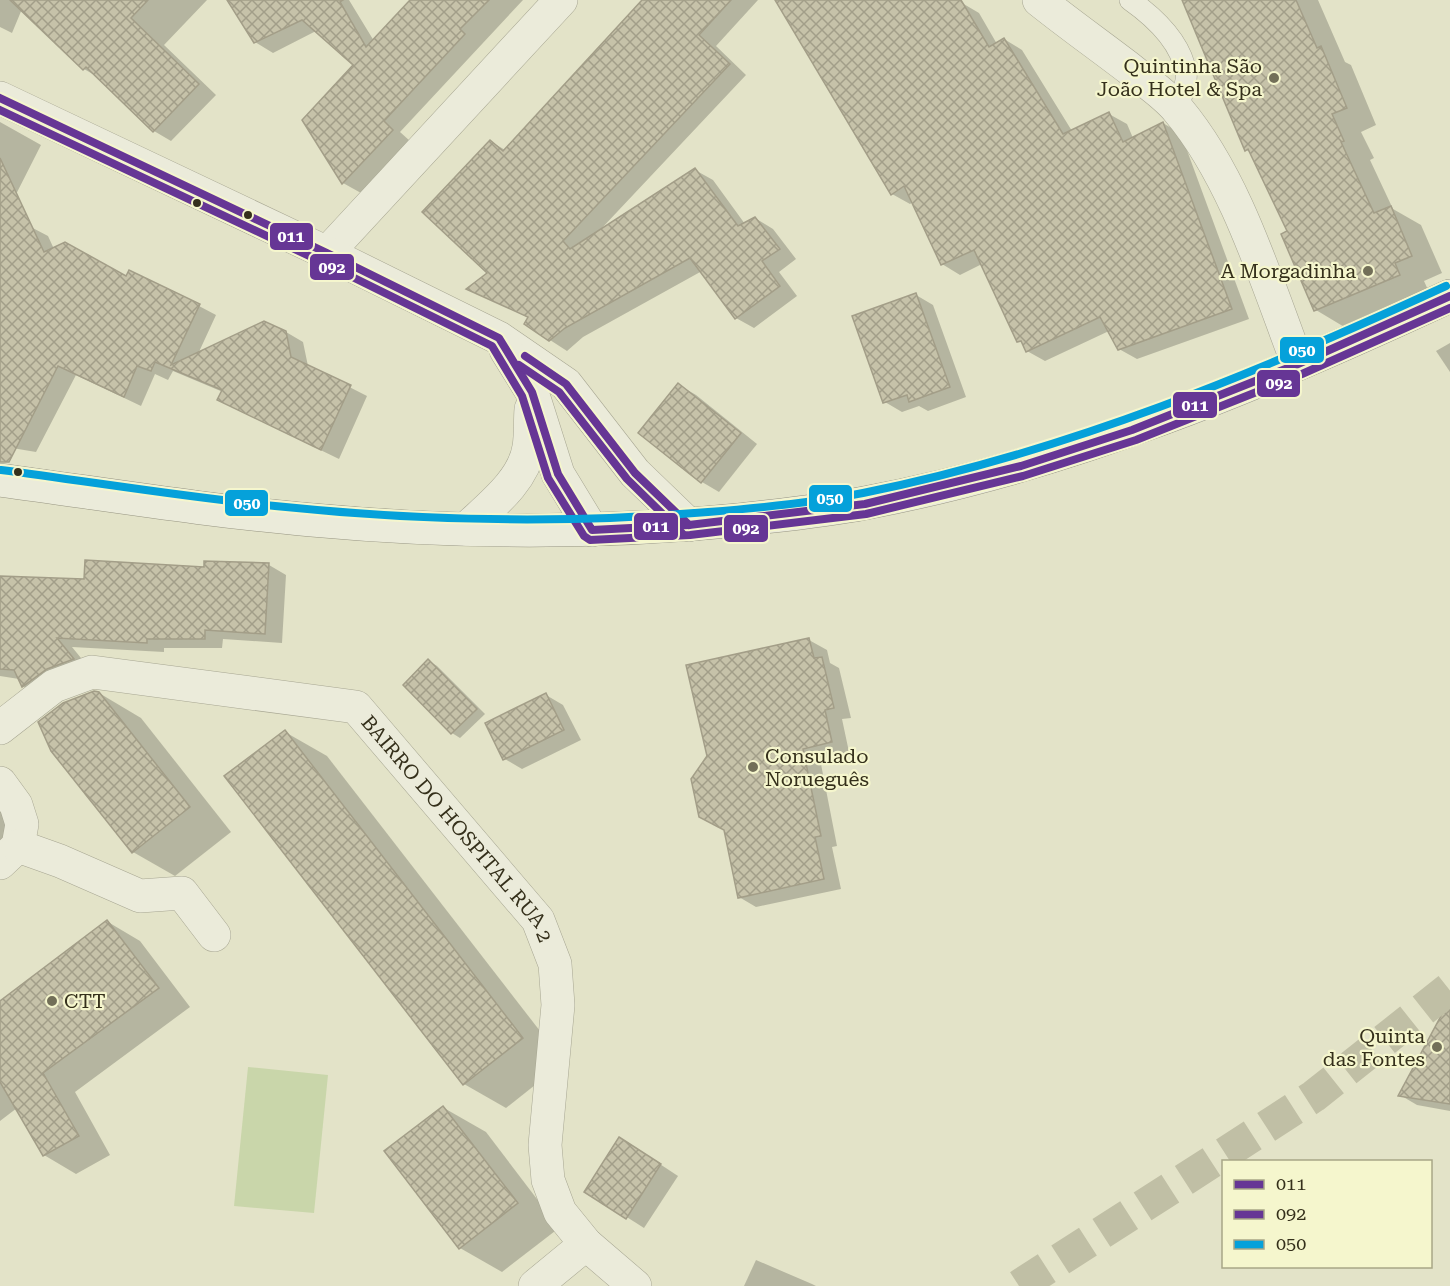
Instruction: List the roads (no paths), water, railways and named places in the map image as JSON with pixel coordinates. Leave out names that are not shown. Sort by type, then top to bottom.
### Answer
[{"type":"street","points":[[327,253],[561,0]]},
{"type":"street","points":[[1047,1],[1157,90],[1177,109],[1196,135],[1226,187],[1253,244],[1298,364]]},
{"type":"street","points":[[0,98],[327,253],[499,338],[566,384],[635,473],[689,525]]},
{"type":"street","points":[[0,480],[313,520],[466,529],[592,530],[689,525],[772,516],[865,504],[1021,466],[1132,430],[1298,364],[1450,296]]},
{"type":"street","points":[[499,338],[532,392],[558,474],[592,530]]},
{"type":"street","points":[[466,529],[514,480],[525,458],[529,448],[532,392]]},
{"type":"street","name":"BAIRRO DO HOSPITAL RUA 2","points":[[0,728],[54,686],[92,672],[356,707],[538,920],[555,964],[558,1005],[545,1145],[548,1180],[560,1212],[586,1244],[635,1286]]},
{"type":"street","points":[[0,783],[16,805],[22,824],[9,855],[60,861],[140,896],[182,893],[214,935]]},
{"type":"street","points":[[535,1286],[586,1244]]},
{"type":"lane","points":[[1130,0],[1150,14],[1176,45],[1187,74],[1177,109]]},
{"type":"tunnel","points":[[1019,1286],[1314,1096],[1450,988]]},
{"type":"place","name":"Quintinha São João Hotel & Spa","points":[[1274,78]]},
{"type":"place","name":"A Morgadinha","points":[[1368,271]]},
{"type":"place","name":"Consulado Norueguês","points":[[753,767]]},
{"type":"place","name":"CTT","points":[[52,1001]]},
{"type":"place","name":"Quinta das Fontes","points":[[1437,1047]]}]
